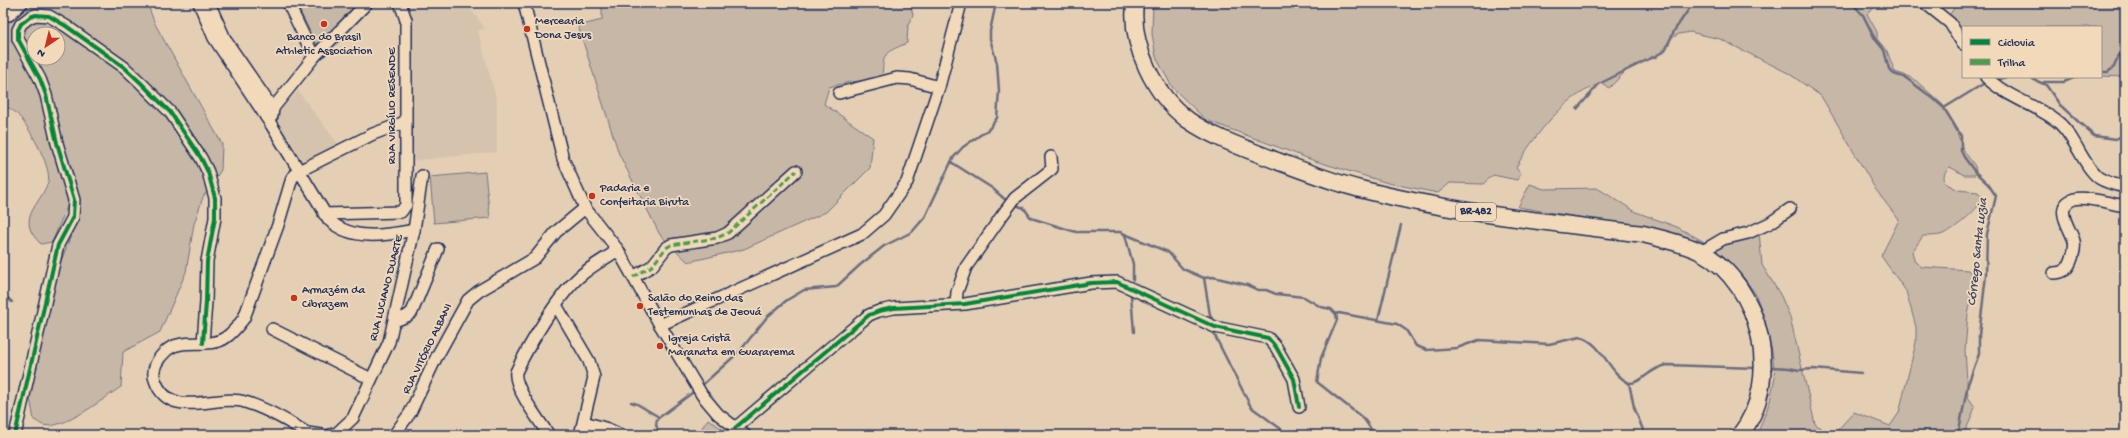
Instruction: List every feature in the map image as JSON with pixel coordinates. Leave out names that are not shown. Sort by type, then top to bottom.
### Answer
[{"type":"highway","name":"BR-482","points":[[1135,3],[1134,28],[1136,40],[1146,68],[1166,97],[1187,119],[1203,129],[1232,142],[1306,172],[1359,189],[1443,208],[1643,234],[1672,241],[1701,252],[1721,267],[1747,300],[1761,344],[1764,363],[1757,402],[1747,426],[1740,435]]},
{"type":"street","points":[[9,15],[22,3]]},
{"type":"street","points":[[199,3],[270,118],[324,214],[339,228],[358,234],[376,236],[414,230]]},
{"type":"street","points":[[209,3],[218,36]]},
{"type":"street","points":[[288,3],[314,57]]},
{"type":"street","points":[[270,118],[314,57],[367,3]]},
{"type":"street","name":"RUA VIRGÍLIO RESENDE","points":[[324,214],[401,212],[404,210],[406,205],[406,20],[400,3]]},
{"type":"street","points":[[525,3],[563,159],[585,208],[618,250],[660,325],[702,395],[710,406],[733,427],[745,435]]},
{"type":"street","points":[[660,325],[830,249],[873,226],[884,215],[907,182],[939,87],[961,3]]},
{"type":"street","points":[[1925,3],[1950,23],[1962,42]]},
{"type":"street","points":[[15,435],[58,245],[73,217],[74,200],[57,143],[46,95],[40,78],[18,39],[18,30],[21,24],[30,17],[36,15],[49,16],[66,26],[124,68],[170,112],[204,162],[213,187],[215,198],[215,218],[207,261],[203,343]]},
{"type":"street","points":[[839,94],[896,78],[910,79],[939,87]]},
{"type":"street","points":[[1987,78],[1995,86],[2024,101],[2058,122],[2071,136],[2099,178],[2125,187]]},
{"type":"street","points":[[322,435],[308,434],[282,418],[244,401],[230,400],[192,405],[168,397],[159,389],[154,379],[154,367],[160,357],[168,349],[178,345],[203,343],[223,339],[233,331],[244,318],[278,225],[292,178],[299,171],[372,134],[405,122]]},
{"type":"street","points":[[956,304],[957,292],[966,267],[1012,203],[1052,169],[1051,157]]},
{"type":"street","points":[[633,277],[652,266],[666,248],[671,245],[717,238],[728,233],[796,171]]},
{"type":"street","name":"RUA LUCIANO DUARTE","points":[[330,435],[337,434],[353,418],[389,342],[395,321],[414,230],[422,176]]},
{"type":"street","points":[[2054,273],[2064,271],[2068,268],[2074,248],[2074,241],[2064,219],[2064,212],[2069,202],[2075,198],[2082,198],[2120,205],[2125,204]]},
{"type":"street","name":"RUA VITÓRIO ALBANI","points":[[394,435],[410,413],[452,327],[468,300],[479,291],[535,258],[556,232],[585,208]]},
{"type":"street","points":[[1701,252],[1723,239],[1748,233],[1770,223],[1790,209]]},
{"type":"street","points":[[395,321],[412,312],[438,249]]},
{"type":"street","points":[[549,435],[515,378],[519,365],[556,305],[580,276],[618,250]]},
{"type":"street","points":[[725,435],[869,315],[894,308],[956,304],[1091,283],[1117,282],[1215,327],[1268,338],[1276,346],[1294,379],[1299,408]]},
{"type":"street","points":[[556,305],[589,361],[592,371],[592,388],[580,435]]},
{"type":"street","points":[[272,329],[371,379]]},
{"type":"street","points":[[584,422],[608,429],[621,435]]},
{"type":"shaded area","points":[[36,3],[147,3],[155,24],[222,144],[221,170],[203,197],[194,224],[186,272],[160,332],[123,352],[121,387],[72,419],[51,426],[43,425],[34,420],[27,381],[60,264],[75,221],[70,200],[52,242],[41,244],[33,235],[30,227],[29,220],[31,213],[44,191],[49,175],[38,146],[21,118],[12,110],[3,105],[3,73],[8,64],[4,38],[7,25],[14,16]]},
{"type":"shaded area","name":"Banco do Brasil Athletic Association","points":[[296,3],[363,3],[320,45],[316,44]]},
{"type":"shaded area","points":[[402,3],[466,3],[485,28],[478,31],[497,102],[497,152],[410,161]]},
{"type":"shaded area","points":[[602,3],[910,3],[913,15],[908,25],[907,43],[893,49],[886,55],[883,64],[882,79],[849,82],[829,87],[824,104],[873,138],[870,168],[826,212],[744,249],[688,262],[660,235],[619,154],[578,26],[602,20]]},
{"type":"shaded area","points":[[1153,3],[1879,3],[1867,14],[1877,32],[1877,39],[1887,51],[1895,72],[1913,78],[1943,105],[1957,132],[1963,150],[1975,166],[1975,175],[1964,175],[1950,167],[1944,174],[1945,183],[1958,190],[1978,192],[1983,198],[1976,208],[1958,225],[1940,235],[1923,236],[1912,252],[1915,262],[1922,267],[1968,270],[1973,275],[1974,290],[1968,314],[1965,350],[1968,397],[1975,407],[1964,435],[1833,435],[1854,412],[1890,426],[1899,413],[1916,342],[1916,327],[1906,291],[1881,256],[1899,220],[1876,190],[1821,96],[1788,73],[1720,39],[1690,32],[1679,34],[1671,38],[1657,57],[1630,67],[1609,88],[1601,83],[1581,93],[1561,109],[1535,138],[1521,159],[1516,168],[1521,174],[1517,180],[1493,175],[1483,184],[1450,183],[1438,193],[1388,183],[1315,161],[1206,120],[1172,87],[1156,57],[1152,34]]},
{"type":"shaded area","points":[[1952,3],[2125,3],[2125,77],[2102,76],[2102,26],[1962,26],[1962,34],[1947,18],[1955,7]]},
{"type":"shaded area","points":[[298,91],[339,145],[303,163],[275,116]]},
{"type":"shaded area","points":[[485,172],[490,218],[434,223],[430,177]]},
{"type":"shaded area","points":[[1530,184],[1544,189],[1597,188],[1636,212],[1677,227],[1712,246],[1759,231],[1762,265],[1781,296],[1790,317],[1815,424],[1830,435],[1757,435],[1770,401],[1775,376],[1772,351],[1763,314],[1755,293],[1743,277],[1724,262],[1650,229],[1518,207]]},
{"type":"shaded area","points":[[708,419],[725,431],[722,435],[697,435]]},
{"type":"waterway","points":[[700,387],[740,351],[767,317],[787,300],[804,290],[836,287],[884,246],[912,232],[925,217],[953,158],[963,147],[989,129],[997,118],[999,91],[997,63],[990,39],[990,31],[996,3]]},
{"type":"waterway","points":[[1577,109],[1599,84],[1665,51],[1674,31],[1693,3]]},
{"type":"waterway","name":"Córrego Santa Luzia","points":[[1852,3],[1863,15],[1875,39],[1884,50],[1889,69],[1894,74],[1906,78],[1944,108],[1961,136],[1961,151],[1964,157],[1975,172],[1988,184],[1996,196],[1987,234],[1986,275],[1979,335],[1979,354],[1968,384],[1958,435]]},
{"type":"waterway","points":[[2102,72],[2108,72],[2114,67],[2125,39]]},
{"type":"waterway","points":[[1995,81],[2003,78]]},
{"type":"waterway","points":[[2030,78],[2046,85],[2060,105],[2094,136],[2116,139],[2125,134]]},
{"type":"waterway","points":[[2044,82],[2064,82],[2074,78]]},
{"type":"waterway","points":[[1944,108],[1983,84]]},
{"type":"waterway","points":[[951,162],[992,188],[1009,203]]},
{"type":"waterway","points":[[1013,204],[1024,208],[1031,218],[1076,232],[1120,232],[1168,252],[1183,269],[1204,278],[1213,277],[1247,285],[1258,290],[1266,290],[1276,294],[1304,297],[1321,307],[1331,309],[1336,314],[1337,320],[1321,358],[1317,382],[1364,419],[1375,435]]},
{"type":"waterway","points":[[1378,320],[1401,225]]},
{"type":"waterway","points":[[1125,235],[1133,264],[1133,280]]},
{"type":"waterway","points":[[1204,278],[1210,315],[1214,322]]},
{"type":"waterway","points":[[3,294],[12,302]]},
{"type":"waterway","points":[[1131,295],[1134,332]]},
{"type":"waterway","points":[[1336,314],[1339,313],[1397,324],[1406,330],[1416,346],[1427,350],[1457,348],[1479,340],[1549,344],[1580,337],[1588,340],[1594,345],[1616,372],[1629,383],[1634,383],[1656,369],[1668,365],[1755,368]]},
{"type":"waterway","points":[[1214,332],[1251,407],[1281,429]]},
{"type":"waterway","points":[[1771,367],[1861,373]]},
{"type":"waterway","points":[[1629,383],[1634,407],[1645,435]]},
{"type":"waterway","points":[[660,435],[656,425],[657,419],[696,390]]},
{"type":"waterway","points":[[631,402],[659,417]]},
{"type":"marked path","points":[[633,277],[652,266],[666,248],[671,245],[717,238],[728,233],[796,171]]},
{"type":"cycle path","points":[[15,435],[58,245],[73,217],[74,200],[57,143],[46,95],[40,79],[18,39],[18,30],[21,24],[30,17],[36,15],[49,16],[66,26],[124,67],[170,112],[201,158],[208,172],[215,198],[215,218],[207,261],[203,343]]},
{"type":"cycle path","points":[[735,428],[869,315],[879,311],[894,308],[965,304],[1091,283],[1117,282],[1215,327],[1268,338],[1276,347],[1294,379],[1299,407]]},
{"type":"place","name":"Banco do Brasil Athletic Association","points":[[324,24]]},
{"type":"place","name":"Mercearia Dona Jesus","points":[[527,29]]},
{"type":"place","name":"Padaria e Confeitaria Biruta","points":[[592,196]]},
{"type":"place","name":"Armazém da Cibrazem","points":[[294,298]]},
{"type":"place","name":"Salão do Reino das Testemunhas de Jeová","points":[[640,306]]},
{"type":"place","name":"Igreja Cristã Maranata em Guararema","points":[[660,346]]}]
